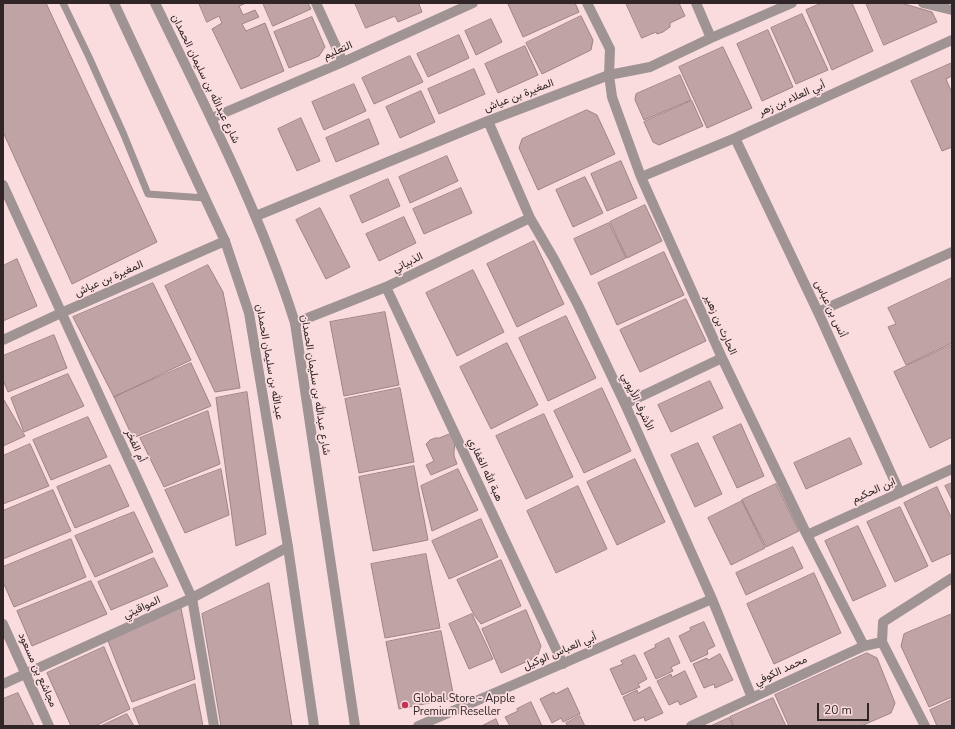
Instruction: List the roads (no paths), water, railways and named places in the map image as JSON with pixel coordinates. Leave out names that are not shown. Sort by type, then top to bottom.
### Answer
[{"type":"street","name":"عبدالله بن سليمان الحمدان","points":[[114,3],[225,241],[249,313],[288,547],[314,726]]},
{"type":"street","name":"شارع عبدالله بن سليمان الحمدان","points":[[155,3],[212,118],[256,216],[284,288],[295,323],[355,726]]},
{"type":"street","points":[[316,3],[343,62]]},
{"type":"street","name":"التعليم","points":[[212,118],[343,62],[473,3]]},
{"type":"street","name":"الحارث بن زهير","points":[[587,3],[610,49],[609,75],[612,97],[641,178],[722,358],[807,535],[864,646]]},
{"type":"street","points":[[696,3],[711,38]]},
{"type":"street","name":"المغيرة بن عياش","points":[[256,216],[488,121],[609,75],[650,67],[711,38],[792,3]]},
{"type":"street","points":[[923,3],[952,10]]},
{"type":"street","name":"أبي العلاء بن زهر","points":[[641,178],[735,138],[952,40]]},
{"type":"street","name":"الأشرف الأيوبي","points":[[488,121],[530,218],[557,265],[625,404],[712,599],[752,698]]},
{"type":"street","name":"أنس بن عباس","points":[[735,138],[818,312],[900,493]]},
{"type":"street","name":"أم الفخر","points":[[3,185],[192,598],[214,726]]},
{"type":"street","name":"الذبياني","points":[[295,323],[386,287],[530,218]]},
{"type":"street","name":"المغيرة بن عياش","points":[[3,340],[225,241]]},
{"type":"street","points":[[818,312],[952,252]]},
{"type":"street","name":"هبة الله الغفاري","points":[[386,287],[563,664]]},
{"type":"street","points":[[625,404],[722,358]]},
{"type":"street","name":"ابن الحكيم","points":[[807,535],[952,469]]},
{"type":"street","name":"المواقيتي","points":[[3,684],[192,598],[288,547]]},
{"type":"street","points":[[921,725],[882,642],[882,622],[952,578]]},
{"type":"street","name":"أبي العباس الوكيل","points":[[418,726],[712,599]]},
{"type":"street","name":"مجاشع بن مسعود","points":[[3,624],[49,726]]},
{"type":"street","name":"محمد الكوفي","points":[[691,726],[864,646],[882,642]]},
{"type":"lane","points":[[63,3],[124,135],[148,194],[205,198]]},
{"type":"place","name":"Global Store - Apple Premium Reseller","points":[[405,705]]}]
